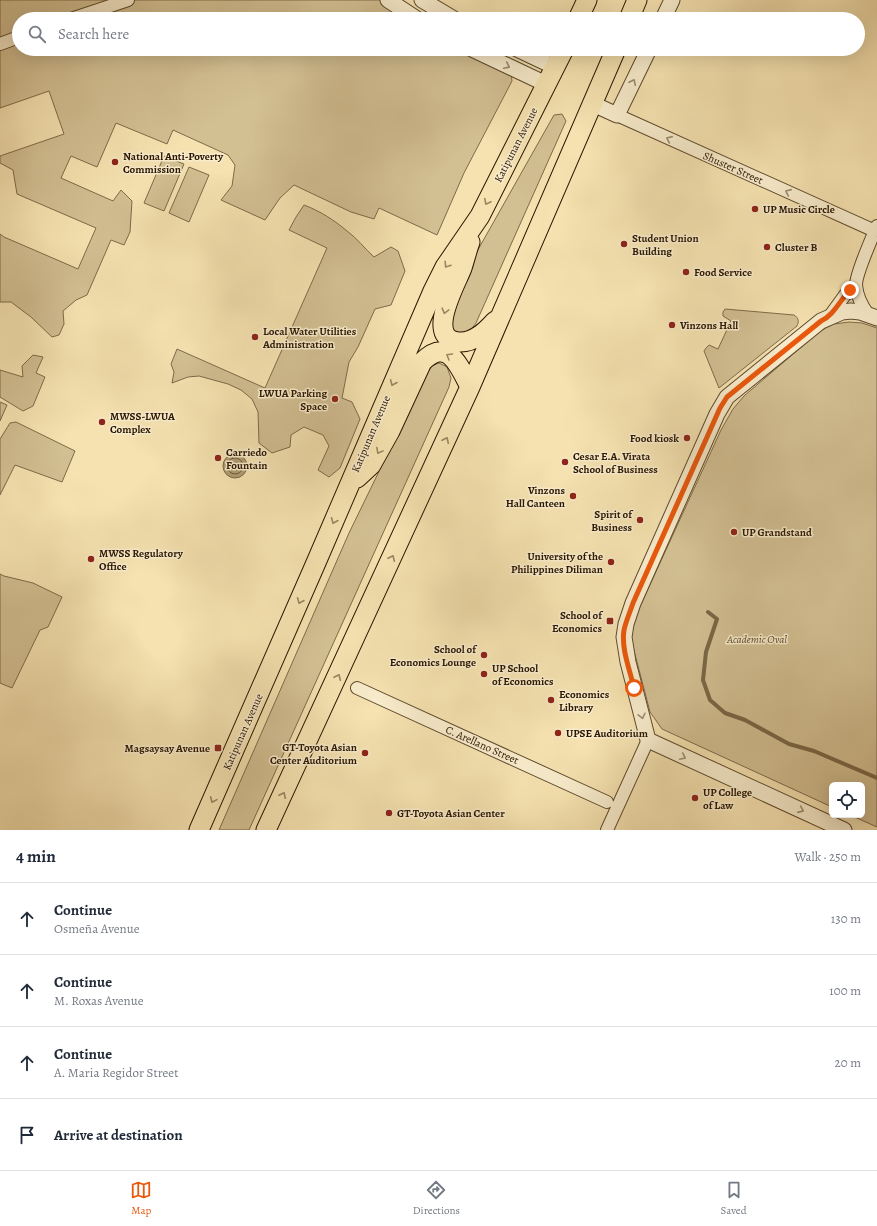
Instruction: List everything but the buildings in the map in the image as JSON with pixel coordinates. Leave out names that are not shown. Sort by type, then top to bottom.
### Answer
[{"type":"main road","points":[[581,12],[587,0]]},
{"type":"main road","points":[[632,12],[638,0]]},
{"type":"main road","name":"Katipunan Avenue","points":[[199,830],[433,291],[445,267],[477,221],[560,56]]},
{"type":"main road","points":[[266,830],[470,387],[613,56]]},
{"type":"main road","points":[[477,221],[462,268],[443,315],[443,329],[450,339],[462,342],[469,341],[488,329],[500,317]]},
{"type":"main road","points":[[349,485],[371,466],[390,431],[422,362],[430,355],[436,352],[444,352],[453,357],[459,365],[470,387]]},
{"type":"street","points":[[92,12],[128,0]]},
{"type":"street","points":[[388,0],[406,12]]},
{"type":"street","points":[[422,0],[442,12]]},
{"type":"street","points":[[666,12],[672,0]]},
{"type":"street","points":[[0,44],[12,40]]},
{"type":"street","points":[[487,56],[546,84]]},
{"type":"street","points":[[532,56],[555,67]]},
{"type":"street","points":[[617,115],[646,56]]},
{"type":"street","name":"Shuster Street","points":[[591,104],[876,228]]},
{"type":"street","points":[[873,316],[861,303],[856,285],[858,275],[876,228]]},
{"type":"street","points":[[829,317],[845,295],[856,285]]},
{"type":"street","points":[[607,830],[648,740],[628,662],[624,630],[633,603],[717,414],[727,397],[821,321],[842,312],[860,312],[873,316]]},
{"type":"street","name":"C. Arellano Street","points":[[357,688],[607,802]]},
{"type":"street","points":[[648,740],[844,830]]},
{"type":"green space","points":[[0,0],[380,0],[398,12],[12,12],[12,56],[478,56],[511,72],[512,81],[464,173],[437,235],[379,208],[374,219],[351,212],[294,185],[280,198],[265,220],[221,200],[232,186],[235,165],[228,155],[173,130],[167,144],[116,123],[97,167],[71,156],[61,178],[113,201],[121,190],[132,201],[130,232],[124,245],[111,240],[87,295],[76,300],[63,311],[64,324],[59,335],[52,337],[31,317],[11,302],[0,302],[0,234],[78,269],[96,228],[17,194],[13,170],[0,163],[0,156],[64,134],[49,91],[0,108]]},
{"type":"green space","points":[[562,114],[566,121],[476,323],[470,331],[463,336],[450,329],[451,317],[475,255],[554,115]]},
{"type":"green space","points":[[164,156],[184,164],[164,211],[144,203]]},
{"type":"green space","points":[[189,167],[209,175],[189,222],[169,213]]},
{"type":"green space","points":[[304,205],[337,223],[374,257],[391,247],[398,251],[405,271],[391,305],[375,309],[358,347],[349,362],[342,398],[352,402],[360,419],[340,468],[329,477],[318,470],[329,446],[323,435],[304,427],[291,435],[290,447],[272,453],[259,443],[258,412],[252,399],[241,390],[228,384],[199,376],[188,377],[172,383],[174,372],[171,364],[177,349],[265,388],[327,248],[289,230]]},
{"type":"green space","points":[[725,309],[794,315],[797,317],[798,322],[797,326],[719,388],[704,351],[709,345],[718,349],[731,321],[723,316]]},
{"type":"green space","name":"Academic Oval","points":[[849,322],[862,323],[877,328],[877,827],[857,818],[865,818],[865,782],[829,782],[829,806],[662,729],[650,712],[631,639],[637,613],[721,430],[733,409],[744,396],[820,331],[834,324]]},
{"type":"green space","points":[[33,355],[43,357],[36,373],[45,377],[33,406],[23,411],[0,397],[0,370],[23,377],[22,366]]},
{"type":"green space","points":[[439,363],[447,367],[451,378],[449,387],[249,830],[219,830],[349,533],[426,375],[432,366]]},
{"type":"green space","points":[[0,402],[7,405],[0,421]]},
{"type":"green space","points":[[16,422],[75,451],[62,482],[15,465],[0,495],[0,439],[10,423]]},
{"type":"green space","points":[[0,574],[33,583],[62,597],[48,627],[40,630],[12,688],[0,683]]},
{"type":"water","name":"Carriedo Fountain","points":[[235,454],[244,457],[247,466],[244,475],[235,478],[226,475],[223,466],[226,457]]},
{"type":"waterway","points":[[708,612],[717,619],[706,652],[703,680],[710,700],[725,713],[745,720],[789,744],[814,751],[877,778]]},
{"type":"place","name":"National Anti-Poverty Commission","points":[[115,162]]},
{"type":"place","name":"UP Music Circle","points":[[755,209]]},
{"type":"place","name":"Student Union Building","points":[[624,244]]},
{"type":"place","name":"Cluster B","points":[[767,247]]},
{"type":"place","name":"Food Service","points":[[686,272]]},
{"type":"place","name":"Vinzons Hall","points":[[672,325]]},
{"type":"place","name":"Local Water Utilities Administration","points":[[255,337]]},
{"type":"place","name":"LWUA Parking Space","points":[[335,399]]},
{"type":"place","name":"MWSS-LWUA Complex","points":[[102,422]]},
{"type":"place","name":"Food kiosk","points":[[687,438]]},
{"type":"place","name":"Carriedo Fountain","points":[[218,458]]},
{"type":"place","name":"Cesar E.A. Virata School of Business","points":[[565,462]]},
{"type":"place","name":"Vinzons Hall Canteen","points":[[573,496]]},
{"type":"place","name":"Spirit of Business","points":[[640,520]]},
{"type":"place","name":"UP Grandstand","points":[[734,532]]},
{"type":"place","name":"MWSS Regulatory Office","points":[[91,559]]},
{"type":"place","name":"University of the Philippines Diliman","points":[[611,562]]},
{"type":"place","name":"School of Economics","points":[[610,621]]},
{"type":"place","name":"School of Economics Lounge","points":[[484,655]]},
{"type":"place","name":"UP School of Economics","points":[[484,674]]},
{"type":"place","name":"Economics Library","points":[[551,700]]},
{"type":"place","name":"UPSE Auditorium","points":[[558,733]]},
{"type":"place","name":"Magsaysay Avenue","points":[[218,748]]},
{"type":"place","name":"GT-Toyota Asian Center Auditorium","points":[[365,753]]},
{"type":"place","name":"UP College of Law","points":[[695,798]]},
{"type":"place","name":"GT-Toyota Asian Center","points":[[389,813]]},
{"type":"route","points":[[634,688],[625,650],[624,630],[633,603],[720,408],[727,397],[768,362],[821,321],[829,317],[839,302],[850,290]]}]
